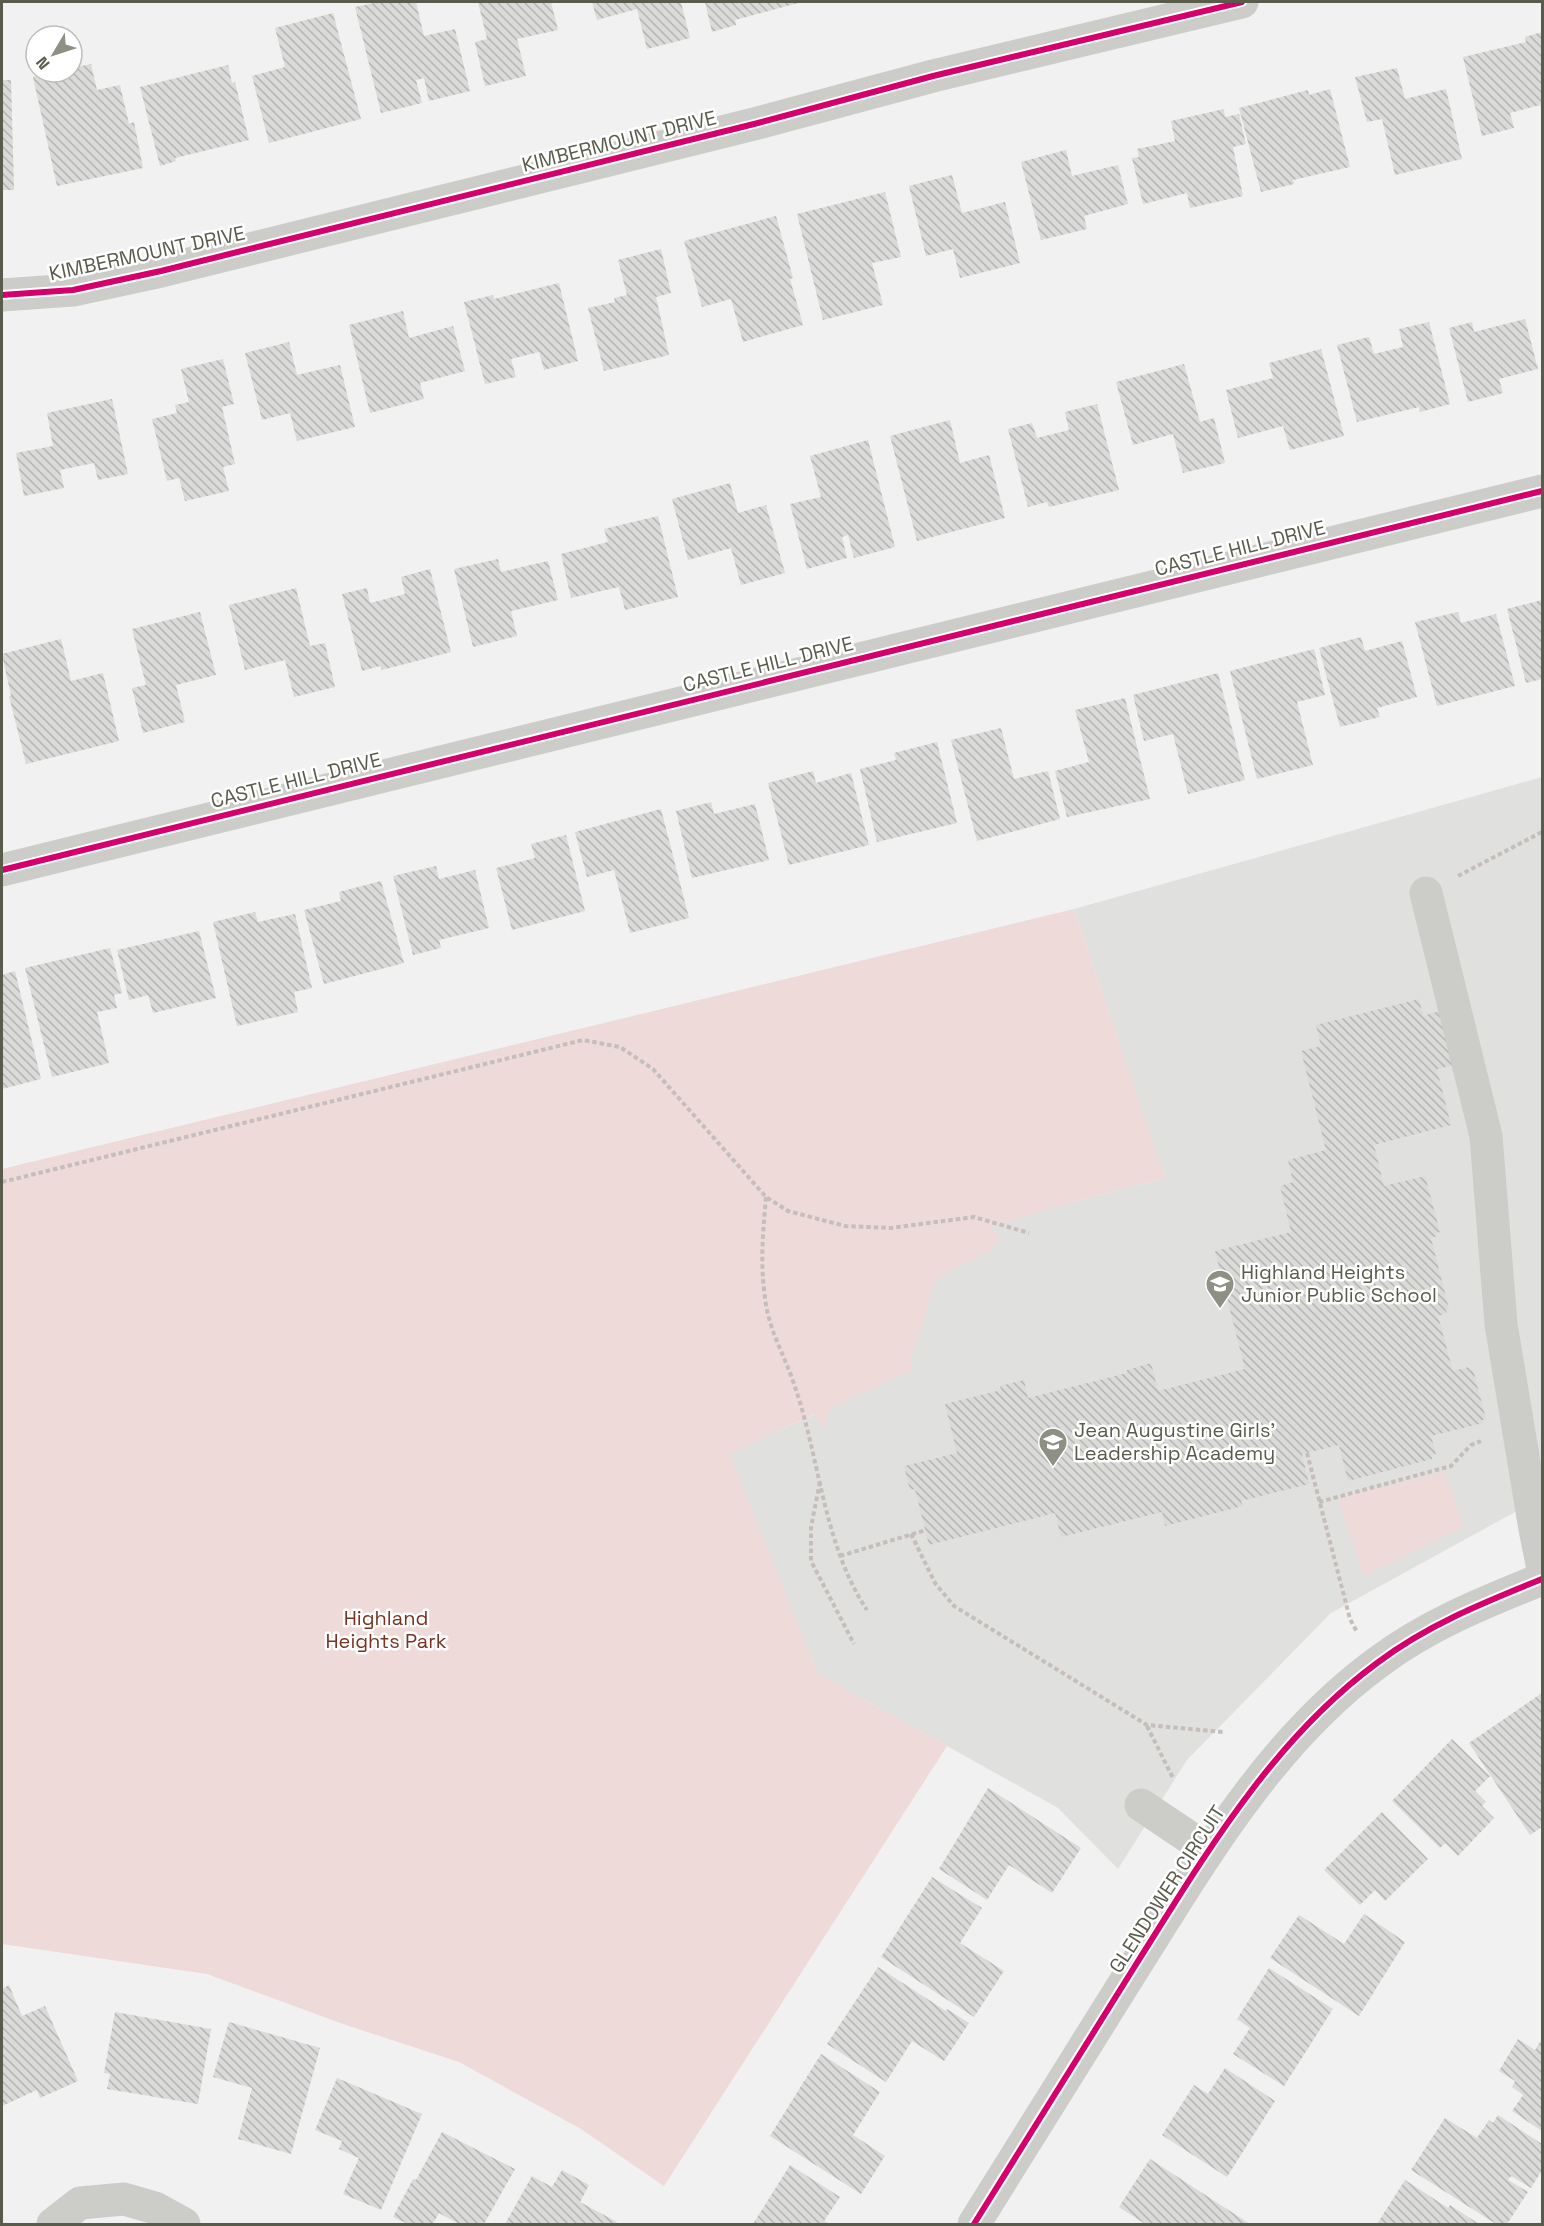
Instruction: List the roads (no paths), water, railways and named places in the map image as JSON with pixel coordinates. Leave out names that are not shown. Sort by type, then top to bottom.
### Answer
[{"type":"street","name":"KIMBERMOUNT DRIVE","points":[[2,295],[73,290],[161,271],[754,124],[945,73],[1242,2]]},
{"type":"street","name":"CASTLE HILL DRIVE","points":[[2,870],[1542,491]]},
{"type":"street","points":[[1426,893],[1486,1136],[1501,1324],[1542,1564]]},
{"type":"street","name":"GLENDOWER CIRCUIT","points":[[974,2224],[1208,1850],[1273,1762],[1352,1682],[1403,1645],[1456,1615],[1542,1580]]},
{"type":"street","points":[[1141,1805],[1208,1850]]},
{"type":"street","points":[[53,2224],[80,2203],[124,2199],[155,2208],[184,2224]]},
{"type":"place","name":"Highland Heights Junior Public School","points":[[1220,1310]]},
{"type":"place","name":"Jean Augustine Girls' Leadership Academy","points":[[1053,1468]]},
{"type":"park label","name":"Highland Heights Park","points":[[386,1630]]}]
